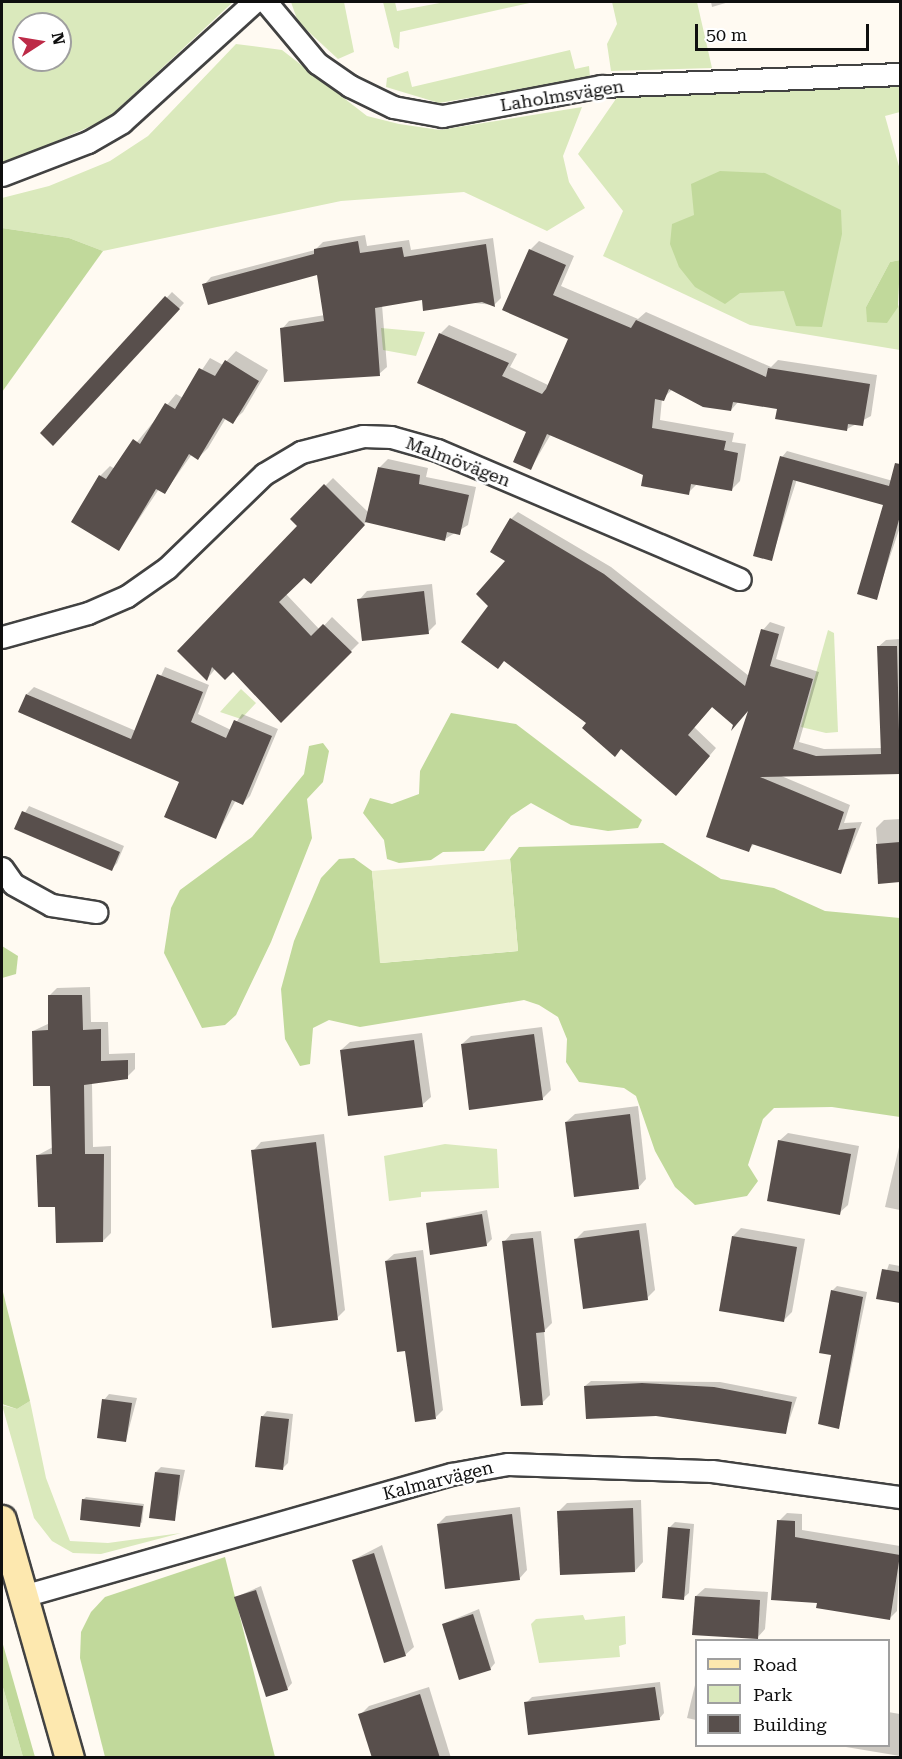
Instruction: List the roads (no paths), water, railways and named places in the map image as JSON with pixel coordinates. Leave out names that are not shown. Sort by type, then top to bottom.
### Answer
[{"type":"street","points":[[2,175],[88,142],[122,122],[254,2]]},
{"type":"street","name":"Laholmsvägen","points":[[266,2],[317,63],[350,86],[393,107],[442,116],[601,86],[900,74]]},
{"type":"street","name":"Malmövägen","points":[[2,637],[88,613],[127,596],[168,568],[264,474],[301,452],[363,436],[391,437],[437,450],[740,579]]},
{"type":"street","points":[[2,868],[13,884],[51,905],[96,912]]},
{"type":"street","name":"Kalmarvägen","points":[[23,1596],[451,1474],[508,1464],[712,1471],[900,1497]]},
{"type":"street","points":[[2,1520],[70,1758]]}]
